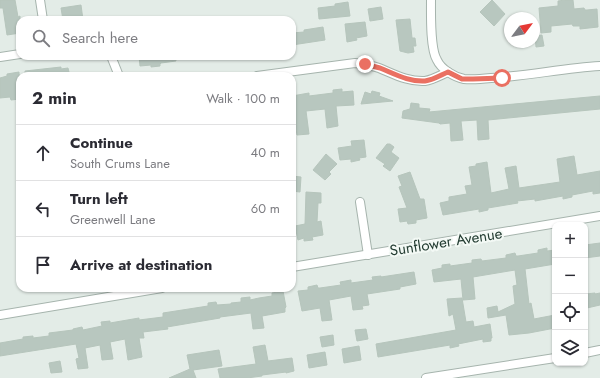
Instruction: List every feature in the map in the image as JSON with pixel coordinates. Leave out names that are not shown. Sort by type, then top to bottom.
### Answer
[{"type":"street","points":[[40,0],[42,16]]},
{"type":"street","points":[[430,0],[432,34],[437,61],[443,69],[462,79],[526,75],[600,66]]},
{"type":"street","points":[[0,57],[16,55]]},
{"type":"street","points":[[113,60],[117,72]]},
{"type":"street","points":[[287,72],[354,63],[379,68],[400,77],[424,81],[448,72]]},
{"type":"street","points":[[360,202],[368,255]]},
{"type":"street","name":"Sunflower Avenue","points":[[296,266],[600,216]]},
{"type":"street","points":[[0,315],[138,292]]},
{"type":"street","points":[[588,352],[600,350]]},
{"type":"street","points":[[426,378],[552,358]]},
{"type":"building","points":[[0,0],[15,0],[18,16],[16,16],[16,34],[7,35],[3,8],[0,8]]},
{"type":"building","points":[[492,0],[504,13],[504,15],[494,26],[480,12]]},
{"type":"building","points":[[573,0],[574,9],[597,9],[598,27],[580,29],[580,26],[573,26],[572,24],[551,26],[551,32],[541,33],[539,8],[558,6],[558,1]]},
{"type":"building","points":[[348,2],[350,16],[319,19],[318,8],[335,6],[335,4]]},
{"type":"building","points":[[81,5],[82,16],[62,16],[61,8]]},
{"type":"building","points":[[381,7],[383,19],[370,21],[368,9]]},
{"type":"building","points":[[410,19],[412,38],[415,38],[416,46],[413,46],[414,52],[408,53],[400,51],[396,20]]},
{"type":"building","points":[[365,22],[367,36],[356,38],[357,40],[347,42],[345,24]]},
{"type":"building","points":[[323,27],[325,40],[296,44],[296,33],[304,32],[304,30]]},
{"type":"building","points":[[540,35],[542,35],[544,46],[540,46]]},
{"type":"building","points":[[139,60],[176,61],[161,63],[160,66],[140,66]]},
{"type":"building","points":[[61,67],[61,69],[68,68],[69,72],[25,72]]},
{"type":"building","points":[[16,72],[16,99],[11,100],[10,97],[0,98],[0,78],[7,76],[7,74]]},
{"type":"building","points":[[342,89],[342,92],[353,91],[354,105],[336,106],[338,126],[327,128],[325,109],[306,111],[309,134],[297,135],[296,95],[309,93],[309,96],[333,93],[333,90]]},
{"type":"building","points":[[372,91],[380,93],[379,96],[393,101],[361,104],[365,92],[371,94]]},
{"type":"building","points":[[600,96],[600,109],[488,120],[489,139],[478,140],[477,120],[461,121],[463,140],[451,141],[450,123],[440,124],[402,118],[403,111],[410,109],[411,103],[419,104],[419,108],[430,109],[429,112]]},
{"type":"building","points":[[364,140],[366,157],[359,158],[360,160],[351,162],[351,159],[340,160],[338,148],[352,146],[351,141]]},
{"type":"building","points":[[387,144],[394,147],[391,152],[399,158],[390,171],[383,166],[385,164],[376,158]]},
{"type":"building","points":[[326,154],[337,164],[329,172],[331,174],[325,180],[313,170]]},
{"type":"building","points":[[574,156],[577,175],[600,171],[600,193],[593,194],[593,191],[572,195],[572,197],[563,199],[563,196],[535,201],[535,199],[517,201],[518,203],[488,208],[488,210],[479,212],[479,209],[443,215],[440,203],[449,201],[449,197],[467,194],[465,186],[472,185],[469,167],[487,162],[491,193],[509,189],[505,168],[516,166],[519,188],[560,182],[557,159]]},
{"type":"building","points":[[410,172],[420,199],[424,199],[427,218],[416,220],[416,223],[408,224],[407,221],[400,222],[398,209],[407,208],[399,187],[402,186],[398,176]]},
{"type":"building","points":[[296,176],[301,177],[300,192],[296,192]]},
{"type":"building","points":[[306,192],[321,193],[321,203],[318,203],[317,222],[321,221],[323,235],[312,237],[313,240],[304,241],[304,238],[298,240],[296,226],[305,224]]},
{"type":"building","points":[[600,243],[600,256],[588,258],[588,245]]},
{"type":"building","points":[[547,248],[547,251],[552,250],[552,264],[525,269],[529,304],[531,303],[534,319],[552,316],[552,329],[509,335],[506,315],[488,318],[487,308],[497,306],[498,312],[515,304],[513,286],[517,285],[515,270],[473,277],[475,299],[463,300],[461,279],[434,282],[432,270],[442,268],[442,265],[450,264],[450,266],[472,263],[472,260],[481,259],[482,261],[506,258],[506,255],[515,253],[516,256],[518,256],[538,253],[538,250]]},
{"type":"building","points":[[414,272],[416,284],[400,287],[400,289],[367,294],[369,305],[362,306],[363,309],[353,310],[351,296],[329,300],[332,320],[322,321],[320,308],[302,311],[298,291],[308,290],[308,287],[317,285],[318,288],[320,288],[341,285],[340,282],[351,280],[351,283],[373,280],[372,277]]},
{"type":"building","points":[[283,292],[286,307],[285,312],[262,316],[264,328],[253,329],[251,313],[220,317],[167,327],[168,329],[143,332],[144,338],[139,338],[142,357],[128,360],[125,339],[110,342],[113,359],[102,360],[100,345],[85,348],[88,368],[78,369],[76,359],[79,358],[76,344],[0,356],[0,343],[23,339],[23,337],[33,336],[33,338],[49,336],[49,333],[73,330],[82,327],[83,330],[102,326],[101,322],[110,321],[110,323],[139,318],[139,320],[163,317],[163,313],[208,306],[208,303],[216,302],[217,305],[231,304],[241,302],[241,298],[250,297],[250,300],[272,296],[272,293]]},
{"type":"building","points":[[600,293],[600,305],[588,308],[588,294]]},
{"type":"building","points":[[462,298],[466,322],[473,321],[474,327],[490,324],[491,341],[483,342],[483,339],[458,344],[459,346],[450,348],[450,345],[378,357],[376,344],[456,330],[453,314],[449,316],[447,299]]},
{"type":"building","points":[[366,329],[368,339],[357,341],[355,330]]},
{"type":"building","points":[[333,335],[334,345],[322,347],[320,337]]},
{"type":"building","points":[[265,345],[268,361],[292,358],[294,371],[247,378],[220,378],[218,369],[256,364],[253,347]]},
{"type":"building","points":[[359,346],[361,360],[344,363],[342,349]]},
{"type":"building","points":[[219,350],[222,366],[193,370],[196,378],[169,378],[190,369],[187,355]]},
{"type":"building","points":[[325,352],[327,365],[309,368],[307,355]]},
{"type":"building","points":[[60,361],[62,372],[51,373],[49,363]]},
{"type":"route","points":[[365,64],[412,80],[429,80],[448,72],[462,79],[502,78]]}]
